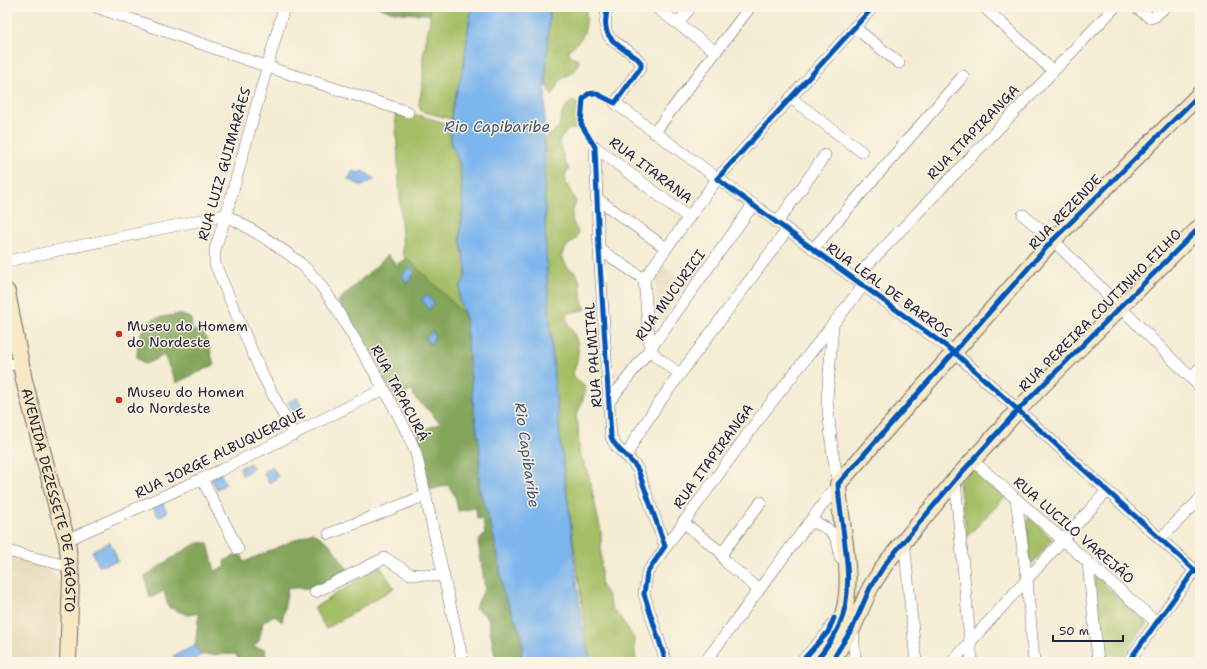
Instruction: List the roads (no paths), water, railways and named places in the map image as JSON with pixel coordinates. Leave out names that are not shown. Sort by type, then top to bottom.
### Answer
[{"type":"street","points":[[96,7],[268,67],[408,112]]},
{"type":"street","name":"RUA LUIZ GUIMARÃES","points":[[284,7],[215,250],[215,264],[260,370],[294,434]]},
{"type":"street","name":"RUA LEAL DE BARROS","points":[[608,7],[605,20],[607,34],[613,41],[638,59],[641,63],[641,67],[615,103],[954,352],[1197,573]]},
{"type":"street","points":[[655,7],[715,51]]},
{"type":"street","points":[[678,23],[691,7]]},
{"type":"street","points":[[654,132],[750,7]]},
{"type":"street","points":[[680,374],[658,358],[650,349],[644,279],[717,179],[873,7]]},
{"type":"street","points":[[984,7],[1053,71]]},
{"type":"street","name":"RUA ITAPIRANGA","points":[[854,279],[1115,7]]},
{"type":"street","points":[[1136,7],[1150,18],[1154,17],[1166,7]]},
{"type":"street","points":[[854,27],[899,63]]},
{"type":"street","points":[[813,249],[963,76]]},
{"type":"street","name":"RUA REZENDE","points":[[838,484],[1053,240],[1200,94]]},
{"type":"street","points":[[791,98],[862,152]]},
{"type":"street","name":"RUA PALMITAL","points":[[595,147],[596,198],[611,437],[614,446],[627,455],[638,470],[665,546]]},
{"type":"street","name":"RUA ITARANA","points":[[595,147],[689,218]]},
{"type":"street","points":[[778,223],[825,156]]},
{"type":"street","points":[[596,198],[666,248]]},
{"type":"street","name":"RUA MUCURICI","points":[[609,402],[650,349],[753,205]]},
{"type":"street","points":[[7,261],[226,215]]},
{"type":"street","name":"RUA TAPACURÁ","points":[[226,215],[300,263],[325,290],[384,389],[407,432],[416,453],[443,576],[455,619],[463,662]]},
{"type":"street","points":[[1023,215],[1053,240],[1200,387]]},
{"type":"street","name":"RUA PEREIRA COUTINHO FILHO","points":[[822,660],[853,627],[863,604],[886,563],[972,460],[1018,410],[1200,227]]},
{"type":"street","points":[[627,455],[658,404],[787,230]]},
{"type":"street","points":[[599,249],[644,279]]},
{"type":"street","name":"RUA ITAPIRANGA","points":[[666,662],[644,594],[647,573],[665,546],[763,413],[863,286]]},
{"type":"street","name":"AVENIDA DEZESSETE DE AGOSTO","points":[[7,292],[13,364],[67,540],[71,567],[71,607],[68,662]]},
{"type":"street","points":[[822,660],[839,625],[847,570],[827,399],[833,324]]},
{"type":"street","points":[[1191,378],[1200,368]]},
{"type":"street","name":"RUA JORGE ALBUQUERQUE","points":[[67,540],[202,479],[384,389]]},
{"type":"street","name":"RUA LUCILO VAREJÃO","points":[[972,460],[1156,622]]},
{"type":"street","points":[[202,479],[238,549]]},
{"type":"street","points":[[955,480],[972,662]]},
{"type":"street","points":[[705,662],[838,484]]},
{"type":"street","points":[[952,662],[970,640],[1027,580],[1107,491]]},
{"type":"street","points":[[329,534],[426,495]]},
{"type":"street","points":[[1016,499],[1027,580],[1034,662]]},
{"type":"street","points":[[1160,539],[1200,499]]},
{"type":"street","points":[[721,553],[724,552],[762,502]]},
{"type":"street","points":[[683,522],[721,553],[726,562],[759,590]]},
{"type":"street","points":[[801,662],[828,632],[844,594],[840,552],[833,534],[822,524],[809,522]]},
{"type":"street","points":[[904,540],[916,662]]},
{"type":"street","points":[[7,551],[71,567]]},
{"type":"street","points":[[315,592],[385,558],[410,574],[443,576]]},
{"type":"street","points":[[1088,562],[1098,662]]},
{"type":"street","points":[[1128,662],[1156,622],[1197,573]]},
{"type":"street","points":[[844,594],[854,604],[863,604]]},
{"type":"street","points":[[853,627],[855,662]]},
{"type":"water","name":"Rio Capibaribe","points":[[471,7],[550,7],[544,133],[546,259],[561,448],[582,625],[590,662],[519,662],[523,647],[521,633],[503,592],[499,559],[491,526],[479,488],[480,449],[474,411],[465,315],[459,300],[460,287],[466,276],[466,267],[460,237],[463,204],[460,165],[451,143],[452,109],[464,65]]},
{"type":"water","points":[[353,171],[358,173],[363,171],[375,179],[362,186],[348,179]]},
{"type":"water","points":[[410,267],[415,272],[407,284],[402,275]]},
{"type":"water","points":[[426,294],[434,303],[429,310],[422,300]]},
{"type":"water","points":[[433,331],[435,336],[430,345],[426,337]]},
{"type":"water","points":[[297,398],[303,409],[297,417],[288,402]]},
{"type":"water","points":[[250,463],[253,468],[242,476],[240,468]]},
{"type":"water","points":[[272,466],[278,477],[269,483],[263,472]]},
{"type":"water","points":[[220,473],[226,484],[217,489],[211,479]]},
{"type":"water","points":[[162,502],[167,512],[159,517],[152,507]]},
{"type":"water","points":[[110,542],[118,561],[99,566],[92,551]]},
{"type":"water","points":[[195,646],[201,655],[191,662],[175,662],[173,656]]},
{"type":"place","name":"Museu do Homem do Nordeste","points":[[119,334]]},
{"type":"place","name":"Museu do Homen do Nordeste","points":[[119,400]]}]
